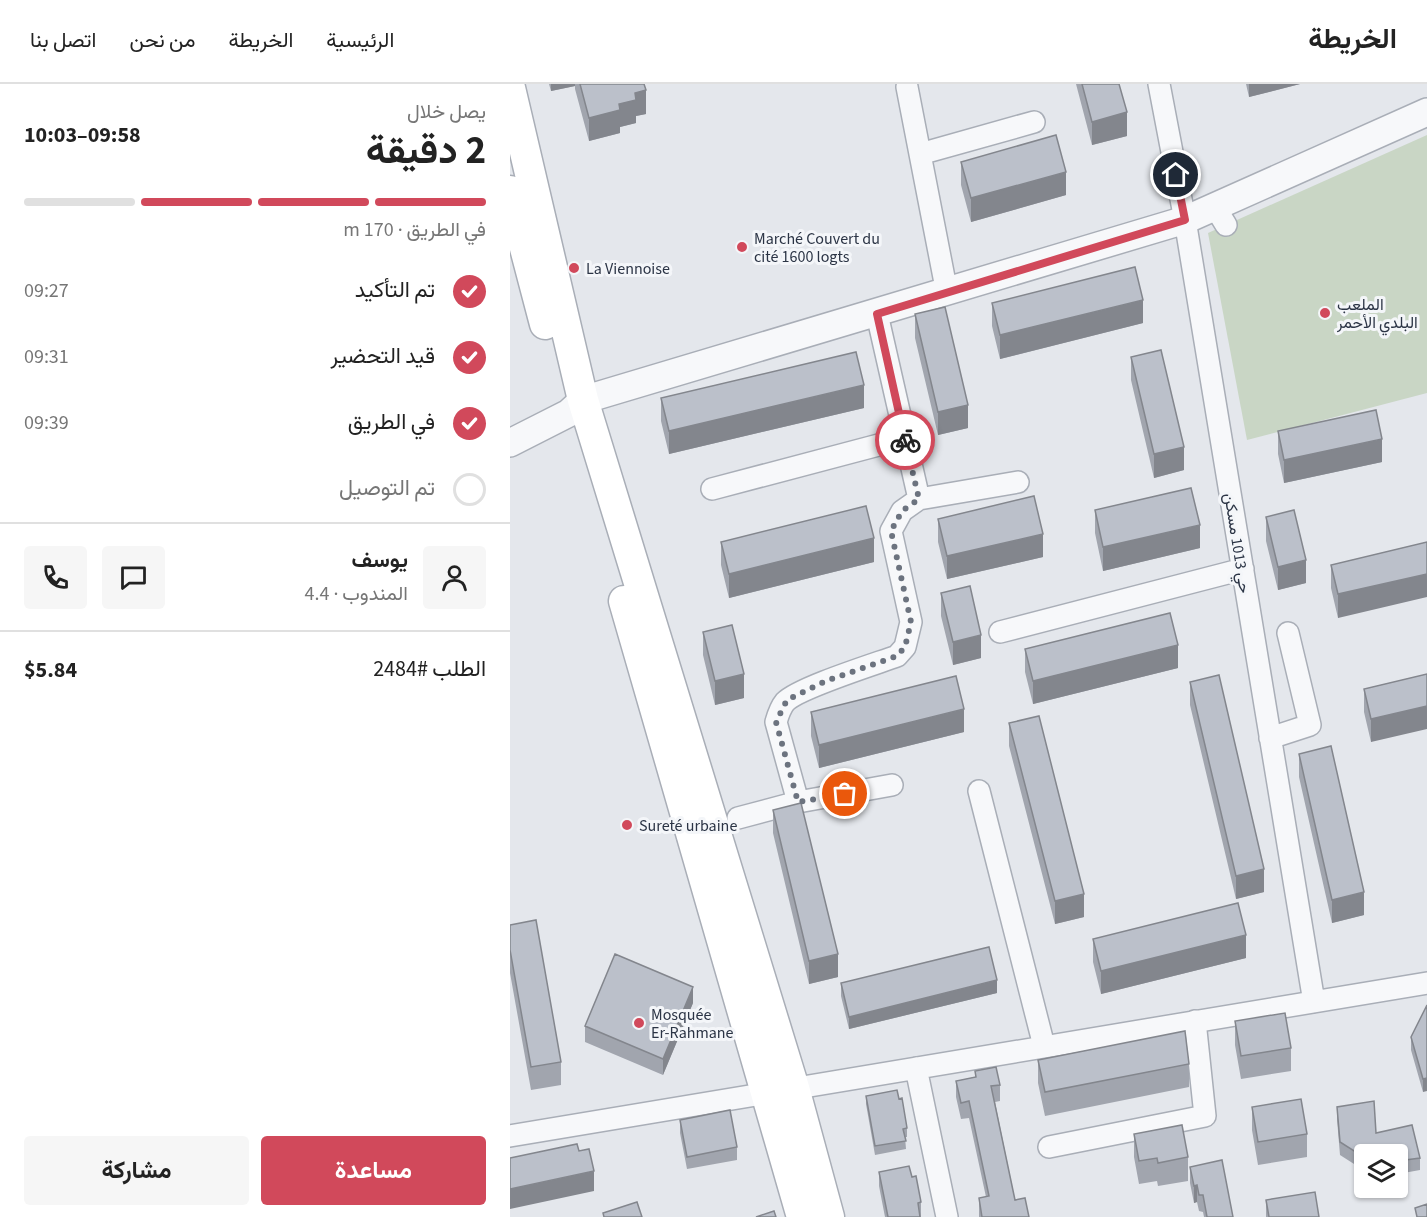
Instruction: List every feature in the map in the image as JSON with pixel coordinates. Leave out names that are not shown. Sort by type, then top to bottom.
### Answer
[{"type":"main road","points":[[510,88],[516,193],[576,406],[781,1090],[829,1217]]},
{"type":"main road","points":[[781,1090],[802,1217]]},
{"type":"street","name":"حي 1013 مسكن","points":[[1159,84],[1185,220],[1314,1002]]},
{"type":"street","points":[[908,87],[947,293]]},
{"type":"street","points":[[510,443],[576,406],[1185,220],[1221,216],[1427,112]]},
{"type":"street","points":[[920,154],[1035,123]]},
{"type":"street","points":[[877,314],[919,499]]},
{"type":"street","points":[[712,489],[905,438]]},
{"type":"street","points":[[798,802],[776,722],[779,710],[787,700],[826,681],[897,656],[905,647],[911,622],[891,531],[902,511],[919,499],[1018,482]]},
{"type":"street","points":[[1000,632],[1243,569]]},
{"type":"street","points":[[1270,738],[1310,725],[1288,633]]},
{"type":"street","points":[[738,818],[798,802],[892,785]]},
{"type":"street","points":[[979,791],[1044,1047]]},
{"type":"street","points":[[510,1136],[1427,983]]},
{"type":"street","points":[[1049,1147],[1204,1116],[1196,1021]]},
{"type":"street","points":[[916,1068],[947,1217]]},
{"type":"green space","name":"الملعب البلدي الأحمر","points":[[1427,135],[1427,393],[1247,440],[1208,233]]},
{"type":"building","points":[[580,84],[644,84],[646,90],[635,93],[636,100],[619,104],[620,110],[589,118]]},
{"type":"building","points":[[1082,84],[1119,84],[1127,112],[1092,122]]},
{"type":"building","points":[[1056,135],[1066,172],[971,198],[961,162]]},
{"type":"building","points":[[1135,267],[1143,300],[1000,335],[992,303]]},
{"type":"building","points":[[945,307],[968,405],[938,412],[915,314]]},
{"type":"building","points":[[1161,350],[1184,447],[1154,454],[1131,357]]},
{"type":"building","points":[[856,352],[864,385],[669,431],[661,398]]},
{"type":"building","points":[[1376,410],[1382,439],[1284,460],[1278,431]]},
{"type":"building","points":[[1191,488],[1200,525],[1103,547],[1095,510]]},
{"type":"building","points":[[1034,496],[1043,534],[947,556],[938,519]]},
{"type":"building","points":[[866,506],[874,538],[729,574],[721,542]]},
{"type":"building","points":[[1294,510],[1306,560],[1278,567],[1266,517]]},
{"type":"building","points":[[1427,542],[1427,574],[1338,594],[1331,565]]},
{"type":"building","points":[[970,586],[981,635],[953,642],[941,593]]},
{"type":"building","points":[[1170,613],[1178,645],[1033,681],[1025,649]]},
{"type":"building","points":[[732,625],[744,674],[715,681],[703,632]]},
{"type":"building","points":[[1427,674],[1427,706],[1371,719],[1364,689]]},
{"type":"building","points":[[1219,675],[1264,869],[1236,876],[1190,682]]},
{"type":"building","points":[[956,676],[964,709],[819,745],[811,712]]},
{"type":"building","points":[[1039,716],[1084,894],[1055,901],[1009,723]]},
{"type":"building","points":[[1331,746],[1364,892],[1332,900],[1299,754]]},
{"type":"building","points":[[801,803],[838,954],[809,961],[773,810]]},
{"type":"building","points":[[1238,903],[1246,935],[1101,971],[1093,939]]},
{"type":"building","points":[[536,920],[561,1062],[531,1067],[510,950],[510,925]]},
{"type":"building","points":[[989,947],[997,980],[849,1017],[841,983]]},
{"type":"building","name":"Mosquée Er-Rahmane","points":[[615,954],[693,987],[663,1059],[585,1026]]},
{"type":"building","points":[[1427,1005],[1427,1078],[1423,1079],[1411,1037]]},
{"type":"building","points":[[1285,1013],[1291,1048],[1241,1056],[1235,1021]]},
{"type":"building","points":[[1185,1031],[1189,1064],[1045,1092],[1038,1060]]},
{"type":"building","points":[[996,1067],[1000,1085],[991,1086],[1015,1200],[1025,1198],[1029,1217],[982,1217],[979,1198],[989,1196],[969,1101],[961,1103],[956,1081],[976,1077],[975,1071]]},
{"type":"building","points":[[897,1090],[899,1099],[902,1098],[907,1128],[903,1129],[906,1141],[875,1146],[866,1096]]},
{"type":"building","points":[[1301,1099],[1307,1134],[1258,1142],[1252,1107]]},
{"type":"building","points":[[1374,1101],[1376,1133],[1412,1125],[1420,1158],[1408,1160],[1408,1144],[1354,1144],[1354,1151],[1340,1142],[1337,1107]]},
{"type":"building","points":[[730,1110],[737,1147],[687,1157],[680,1120]]},
{"type":"building","points":[[1182,1125],[1188,1157],[1158,1163],[1157,1158],[1139,1161],[1134,1134]]},
{"type":"building","points":[[577,1144],[579,1151],[589,1149],[594,1171],[510,1189],[510,1158]]},
{"type":"building","points":[[1222,1160],[1233,1217],[1207,1217],[1203,1195],[1199,1195],[1197,1185],[1194,1186],[1190,1167]]},
{"type":"building","points":[[909,1166],[912,1177],[916,1176],[921,1202],[918,1203],[920,1217],[888,1217],[879,1172]]},
{"type":"building","points":[[1315,1192],[1319,1217],[1269,1217],[1266,1200]]},
{"type":"building","points":[[637,1202],[642,1217],[604,1217],[603,1213]]},
{"type":"building","points":[[1427,1204],[1427,1217],[1417,1217],[1415,1208]]},
{"type":"building","points":[[774,1211],[776,1217],[756,1217]]},
{"type":"way so far","points":[[845,794],[798,802],[776,722],[779,710],[787,700],[826,681],[897,656],[905,647],[911,622],[891,531],[902,511],[919,499],[905,440]]},
{"type":"place","name":"Marché Couvert du cité 1600 logts","points":[[742,247]]},
{"type":"place","name":"La Viennoise","points":[[574,268]]},
{"type":"place","name":"الملعب البلدي الأحمر","points":[[1325,313]]},
{"type":"place","name":"Sureté urbaine","points":[[627,825]]},
{"type":"place","name":"Mosquée Er-Rahmane","points":[[639,1023]]},
{"type":"route","points":[[905,440],[877,314],[1185,220],[1176,175]]}]
